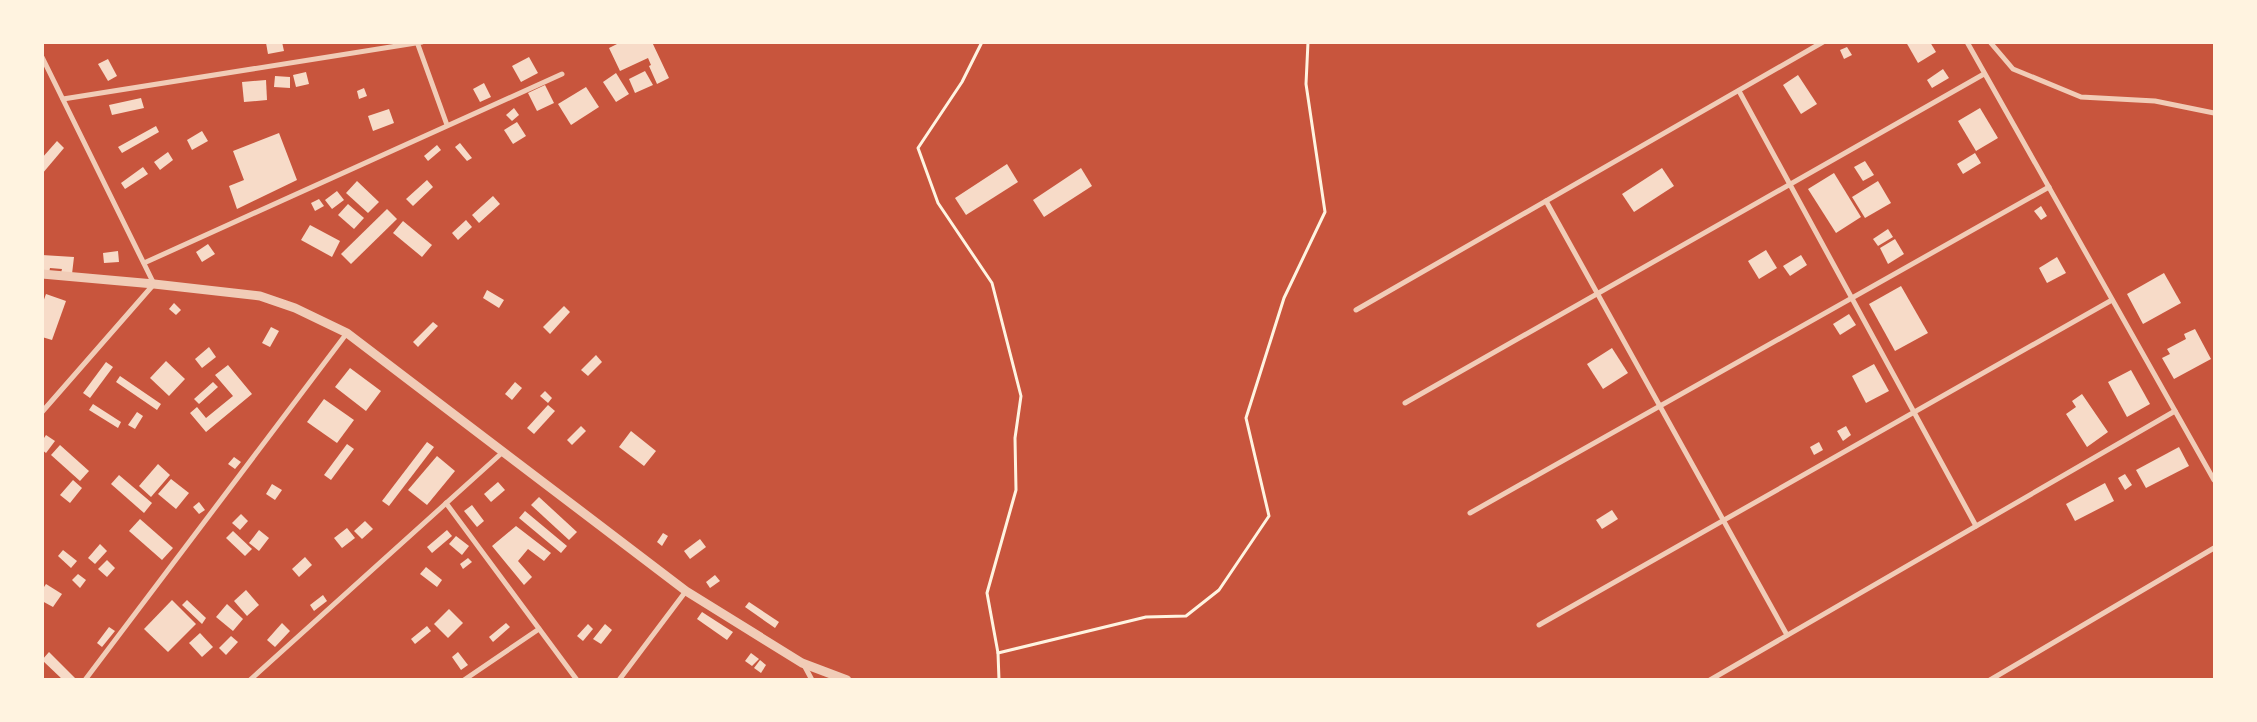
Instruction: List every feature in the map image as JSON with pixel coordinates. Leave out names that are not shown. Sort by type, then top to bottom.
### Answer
[{"type":"street","points":[[1356,310],[1823,42]]},
{"type":"street","points":[[1967,42],[2214,480]]},
{"type":"street","points":[[1990,42],[2013,69],[2080,97],[2155,101],[2214,113]]},
{"type":"street","points":[[63,99],[419,43],[447,125]]},
{"type":"street","points":[[42,57],[154,284]]},
{"type":"street","points":[[144,263],[562,74]]},
{"type":"street","points":[[1405,404],[1984,74]]},
{"type":"street","points":[[1739,91],[1976,526]]},
{"type":"street","points":[[1470,514],[2049,188]]},
{"type":"street","points":[[1546,201],[1787,635]]},
{"type":"street","points":[[42,274],[260,296],[295,308],[347,333],[686,591],[802,663],[847,679]]},
{"type":"street","points":[[42,412],[154,284]]},
{"type":"street","points":[[1539,625],[2112,300]]},
{"type":"street","points":[[84,680],[347,333]]},
{"type":"street","points":[[1710,680],[2175,411]]},
{"type":"street","points":[[250,680],[504,451]]},
{"type":"street","points":[[446,503],[577,680]]},
{"type":"street","points":[[1990,680],[2214,548]]},
{"type":"street","points":[[619,680],[686,591]]},
{"type":"street","points":[[464,680],[539,629]]},
{"type":"street","points":[[802,663],[812,680]]},
{"type":"path","points":[[982,42],[962,82],[918,148],[938,203],[992,283],[1022,396],[1015,438],[1016,490],[987,593],[998,652],[999,680]]},
{"type":"path","points":[[998,652],[1146,617],[1186,616],[1219,590],[1269,516],[1246,418],[1284,298],[1325,212],[1306,84],[1308,42]]},
{"type":"building","points":[[282,42],[284,51],[268,54],[266,43]]},
{"type":"building","points":[[621,42],[652,42],[669,78],[657,84],[649,66],[651,65],[648,58],[620,71],[609,48]]},
{"type":"building","points":[[1906,42],[1930,42],[1936,52],[1918,63]]},
{"type":"building","points":[[1847,47],[1852,55],[1844,59],[1840,50]]},
{"type":"building","points":[[529,57],[538,73],[521,82],[512,66]]},
{"type":"building","points":[[108,59],[117,76],[108,81],[98,64]]},
{"type":"building","points":[[1943,69],[1949,78],[1932,88],[1927,80]]},
{"type":"building","points":[[645,71],[653,85],[635,93],[629,79]]},
{"type":"building","points":[[306,72],[309,84],[296,87],[293,75]]},
{"type":"building","points":[[616,73],[629,94],[616,102],[603,82]]},
{"type":"building","points":[[1798,75],[1817,104],[1801,114],[1783,85]]},
{"type":"building","points":[[275,76],[290,77],[290,88],[274,87]]},
{"type":"building","points":[[266,80],[267,100],[244,102],[242,82]]},
{"type":"building","points":[[484,83],[491,97],[480,102],[473,89]]},
{"type":"building","points":[[545,85],[554,103],[537,111],[528,93]]},
{"type":"building","points":[[586,87],[599,107],[571,125],[558,104]]},
{"type":"building","points":[[364,88],[367,96],[359,99],[357,91]]},
{"type":"building","points":[[141,98],[144,108],[112,115],[109,105]]},
{"type":"building","points":[[514,108],[519,115],[512,121],[506,115]]},
{"type":"building","points":[[1980,108],[1998,138],[1976,151],[1958,121]]},
{"type":"building","points":[[389,109],[394,123],[373,131],[368,116]]},
{"type":"building","points":[[517,122],[526,136],[513,144],[504,130]]},
{"type":"building","points":[[156,126],[159,132],[122,153],[118,147]]},
{"type":"building","points":[[202,131],[208,141],[192,150],[187,140]]},
{"type":"building","points":[[279,133],[297,180],[237,209],[229,186],[244,180],[233,151]]},
{"type":"building","points":[[57,141],[64,148],[42,174],[42,158]]},
{"type":"building","points":[[460,143],[472,158],[467,161],[455,147]]},
{"type":"building","points":[[437,145],[441,150],[428,161],[424,156]]},
{"type":"building","points":[[168,152],[173,160],[160,170],[154,162]]},
{"type":"building","points":[[1975,153],[1981,163],[1963,174],[1957,164]]},
{"type":"building","points":[[1865,161],[1874,175],[1863,181],[1854,167]]},
{"type":"building","points":[[1007,164],[1018,182],[966,215],[955,198]]},
{"type":"building","points":[[143,167],[148,174],[125,189],[121,183]]},
{"type":"building","points":[[1081,168],[1092,186],[1044,217],[1033,200]]},
{"type":"building","points":[[1662,168],[1674,186],[1634,212],[1622,194]]},
{"type":"building","points":[[1834,173],[1861,217],[1836,233],[1808,189]]},
{"type":"building","points":[[427,180],[433,187],[413,206],[406,199]]},
{"type":"building","points":[[357,181],[379,202],[368,213],[346,193]]},
{"type":"building","points":[[1878,181],[1891,203],[1865,218],[1852,197]]},
{"type":"building","points":[[337,191],[344,200],[332,209],[325,200]]},
{"type":"building","points":[[493,196],[500,204],[479,223],[472,215]]},
{"type":"building","points":[[319,199],[324,206],[315,211],[311,203]]},
{"type":"building","points":[[348,204],[364,218],[354,229],[338,215]]},
{"type":"building","points":[[2041,206],[2047,216],[2041,220],[2034,211]]},
{"type":"building","points":[[387,209],[397,219],[351,264],[341,254]]},
{"type":"building","points":[[466,220],[472,227],[458,240],[452,233]]},
{"type":"building","points":[[403,221],[432,245],[422,257],[393,233]]},
{"type":"building","points":[[310,225],[340,241],[332,257],[301,240]]},
{"type":"building","points":[[1888,229],[1893,237],[1878,246],[1873,239]]},
{"type":"building","points":[[1895,239],[1904,254],[1888,264],[1880,248]]},
{"type":"building","points":[[208,244],[215,254],[202,262],[196,252]]},
{"type":"building","points":[[1766,250],[1777,268],[1759,279],[1748,261]]},
{"type":"building","points":[[118,251],[119,262],[104,263],[103,253]]},
{"type":"building","points":[[42,255],[74,257],[72,274],[61,273],[62,269],[50,268],[49,273],[42,272]]},
{"type":"building","points":[[1801,255],[1807,265],[1790,276],[1783,266]]},
{"type":"building","points":[[2057,257],[2066,273],[2047,283],[2039,268]]},
{"type":"building","points":[[2164,273],[2181,303],[2143,324],[2127,294]]},
{"type":"building","points":[[1901,286],[1928,333],[1895,351],[1869,304]]},
{"type":"building","points":[[487,290],[504,300],[499,308],[483,298]]},
{"type":"building","points":[[46,294],[66,301],[52,340],[42,337],[42,305]]},
{"type":"building","points":[[174,303],[181,310],[176,315],[169,309]]},
{"type":"building","points":[[564,306],[570,312],[550,334],[543,327]]},
{"type":"building","points":[[1849,314],[1856,325],[1840,335],[1833,324]]},
{"type":"building","points":[[433,322],[438,326],[418,347],[413,342]]},
{"type":"building","points":[[271,327],[279,331],[270,347],[262,343]]},
{"type":"building","points":[[2195,329],[2211,359],[2174,379],[2162,358],[2170,354],[2167,349],[2186,339],[2184,334]]},
{"type":"building","points":[[209,347],[216,357],[202,368],[195,359]]},
{"type":"building","points":[[1612,348],[1628,373],[1603,389],[1587,364]]},
{"type":"building","points":[[596,355],[602,362],[588,376],[581,370]]},
{"type":"building","points":[[166,361],[185,379],[169,396],[150,378]]},
{"type":"building","points":[[106,362],[113,367],[90,398],[83,393]]},
{"type":"building","points":[[1874,364],[1889,391],[1866,403],[1852,376]]},
{"type":"building","points":[[228,365],[252,394],[206,432],[190,413],[197,407],[206,418],[233,396],[215,375]]},
{"type":"building","points":[[350,368],[381,391],[366,411],[335,387]]},
{"type":"building","points":[[2131,370],[2150,404],[2127,417],[2108,382]]},
{"type":"building","points":[[120,376],[161,404],[157,410],[116,382]]},
{"type":"building","points":[[213,382],[218,387],[199,404],[194,399]]},
{"type":"building","points":[[515,382],[522,388],[512,400],[505,394]]},
{"type":"building","points":[[545,391],[552,398],[548,403],[540,396]]},
{"type":"building","points":[[2082,394],[2108,432],[2087,447],[2066,414],[2076,407],[2072,401]]},
{"type":"building","points":[[324,399],[354,420],[337,443],[307,422]]},
{"type":"building","points":[[93,404],[121,422],[118,428],[89,410]]},
{"type":"building","points":[[548,405],[555,411],[534,434],[527,428]]},
{"type":"building","points":[[137,412],[143,416],[135,429],[128,425]]},
{"type":"building","points":[[581,426],[586,431],[572,445],[567,440]]},
{"type":"building","points":[[1846,426],[1851,435],[1843,441],[1837,431]]},
{"type":"building","points":[[631,431],[656,451],[644,466],[619,447]]},
{"type":"building","points":[[46,435],[55,441],[46,453],[42,450],[42,441]]},
{"type":"building","points":[[427,442],[434,447],[389,506],[382,501]]},
{"type":"building","points":[[1819,442],[1823,450],[1814,455],[1810,447]]},
{"type":"building","points":[[347,444],[354,449],[331,480],[324,475]]},
{"type":"building","points":[[60,445],[89,471],[80,481],[51,455]]},
{"type":"building","points":[[2179,447],[2189,466],[2146,488],[2136,470]]},
{"type":"building","points":[[437,456],[455,471],[427,505],[408,490]]},
{"type":"building","points":[[234,457],[241,462],[235,469],[228,464]]},
{"type":"building","points":[[158,464],[170,475],[151,497],[139,486]]},
{"type":"building","points":[[2125,474],[2132,485],[2125,490],[2118,478]]},
{"type":"building","points":[[119,475],[152,503],[144,513],[111,484]]},
{"type":"building","points":[[171,479],[189,493],[176,509],[158,494]]},
{"type":"building","points":[[73,480],[82,488],[70,503],[60,495]]},
{"type":"building","points":[[498,482],[505,490],[491,502],[484,494]]},
{"type":"building","points":[[2105,483],[2114,501],[2075,521],[2066,504]]},
{"type":"building","points":[[272,484],[282,490],[275,500],[266,494]]},
{"type":"building","points":[[539,497],[577,532],[569,540],[531,505]]},
{"type":"building","points":[[199,502],[205,510],[199,514],[193,507]]},
{"type":"building","points":[[472,505],[484,521],[477,527],[464,511]]},
{"type":"building","points":[[1612,510],[1618,519],[1602,529],[1596,520]]},
{"type":"building","points":[[525,511],[567,546],[561,553],[519,518]]},
{"type":"building","points":[[241,514],[248,521],[240,530],[232,523]]},
{"type":"building","points":[[140,519],[173,548],[162,560],[129,531]]},
{"type":"building","points":[[365,521],[373,529],[362,539],[354,531]]},
{"type":"building","points":[[516,526],[551,553],[544,561],[528,549],[518,561],[532,577],[524,585],[492,546]]},
{"type":"building","points":[[347,528],[355,538],[342,548],[334,538]]},
{"type":"building","points":[[259,530],[269,538],[259,551],[249,543]]},
{"type":"building","points":[[447,530],[452,536],[432,553],[427,547]]},
{"type":"building","points":[[233,531],[252,549],[245,556],[226,538]]},
{"type":"building","points":[[663,533],[668,536],[662,546],[657,542]]},
{"type":"building","points":[[456,536],[469,546],[462,555],[449,544]]},
{"type":"building","points":[[700,539],[706,547],[690,559],[684,551]]},
{"type":"building","points":[[100,544],[107,551],[95,564],[88,558]]},
{"type":"building","points":[[63,550],[77,561],[71,568],[58,556]]},
{"type":"building","points":[[305,557],[312,565],[299,577],[292,569]]},
{"type":"building","points":[[468,558],[472,562],[463,569],[460,564]]},
{"type":"building","points":[[107,560],[115,568],[107,577],[98,569]]},
{"type":"building","points":[[426,567],[442,580],[437,587],[420,574]]},
{"type":"building","points":[[78,574],[86,580],[80,588],[72,580]]},
{"type":"building","points":[[715,575],[720,581],[710,588],[706,582]]},
{"type":"building","points":[[46,584],[62,594],[53,607],[42,601],[42,590]]},
{"type":"building","points":[[246,590],[259,605],[247,616],[234,601]]},
{"type":"building","points":[[323,595],[327,601],[314,611],[310,605]]},
{"type":"building","points":[[172,600],[196,624],[168,652],[144,629]]},
{"type":"building","points":[[187,600],[206,618],[202,624],[182,605]]},
{"type":"building","points":[[749,602],[779,622],[775,628],[745,607]]},
{"type":"building","points":[[227,604],[243,619],[233,631],[216,617]]},
{"type":"building","points":[[449,609],[463,623],[448,638],[434,624]]},
{"type":"building","points":[[702,612],[733,632],[727,640],[697,619]]},
{"type":"building","points":[[282,623],[290,631],[275,647],[267,640]]},
{"type":"building","points":[[506,623],[510,627],[493,642],[489,637]]},
{"type":"building","points":[[588,624],[593,629],[583,641],[577,636]]},
{"type":"building","points":[[605,624],[612,630],[601,644],[593,639]]},
{"type":"building","points":[[427,626],[431,631],[415,644],[411,639]]},
{"type":"building","points":[[109,627],[115,631],[102,647],[97,643]]},
{"type":"building","points":[[200,633],[213,647],[202,657],[189,643]]},
{"type":"building","points":[[231,636],[238,642],[226,655],[219,648]]},
{"type":"building","points":[[49,652],[77,680],[63,680],[42,660]]},
{"type":"building","points":[[458,652],[468,665],[461,670],[452,657]]},
{"type":"building","points":[[751,653],[759,659],[752,666],[745,661]]},
{"type":"building","points":[[760,660],[766,665],[761,673],[754,668]]}]
